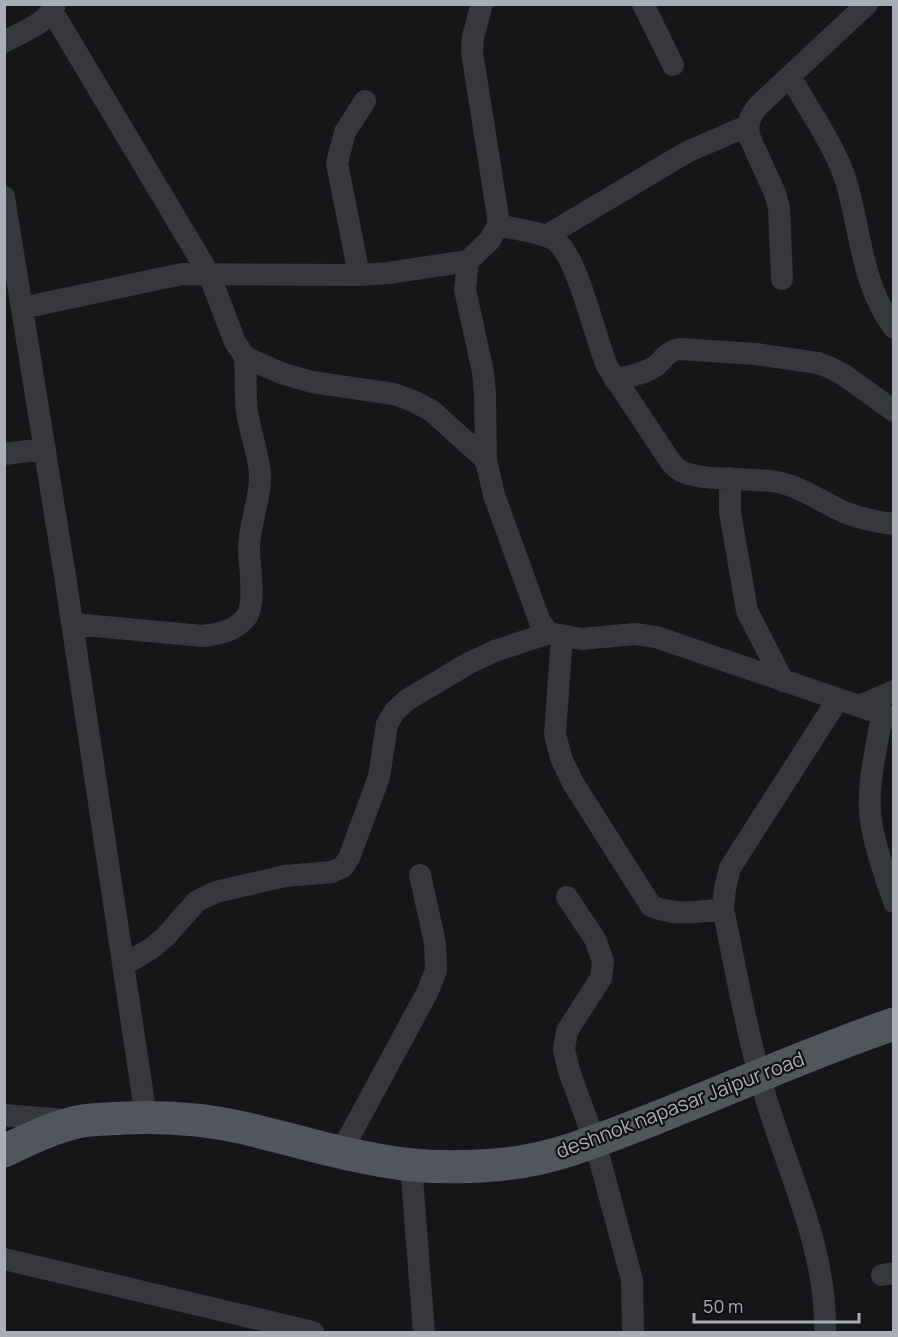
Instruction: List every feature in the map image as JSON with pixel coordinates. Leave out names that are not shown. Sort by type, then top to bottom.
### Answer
[{"type":"main road","name":"deshnok napasar Jaipur road","points":[[4,1151],[31,1138],[82,1121],[146,1117],[192,1119],[243,1128],[341,1152],[411,1165],[462,1167],[508,1164],[550,1156],[595,1142],[682,1108],[759,1074],[894,1024]]},
{"type":"street","points":[[22,309],[182,274],[359,275],[468,261],[490,240],[498,225],[498,206],[472,52],[473,37],[482,4]]},
{"type":"street","points":[[643,4],[672,65]]},
{"type":"street","points":[[782,279],[779,208],[775,193],[749,136],[747,126],[750,116],[867,4]]},
{"type":"street","points":[[4,42],[41,22],[53,8],[209,274],[235,342],[245,357],[247,411],[260,475],[259,498],[249,544],[251,594],[248,614],[238,625],[224,633],[203,636],[73,624]]},
{"type":"street","points":[[790,76],[846,180],[861,254],[872,289],[894,328]]},
{"type":"street","points":[[359,275],[338,163],[345,132],[365,100]]},
{"type":"street","points":[[546,236],[687,152],[747,126]]},
{"type":"street","points":[[4,198],[73,624],[146,1117]]},
{"type":"street","points":[[498,225],[546,236],[556,241],[569,260],[582,289],[600,350],[615,380],[679,471],[694,476],[758,479],[795,487],[844,512],[869,521],[894,524]]},
{"type":"street","points":[[468,261],[465,290],[483,372],[486,460],[494,495],[540,622],[555,634]]},
{"type":"street","points":[[615,380],[650,369],[671,350],[756,354],[818,363],[831,368],[894,411]]},
{"type":"street","points":[[245,357],[281,373],[312,382],[394,394],[413,401],[432,411],[486,460]]},
{"type":"street","points":[[4,454],[45,449]]},
{"type":"street","points":[[730,477],[730,512],[747,611],[783,681]]},
{"type":"street","points":[[555,634],[555,734],[561,758],[573,783],[651,906],[665,912],[684,914],[723,909]]},
{"type":"street","points":[[124,965],[152,948],[197,902],[216,892],[285,876],[332,872],[343,867],[350,858],[379,777],[387,724],[395,711],[407,700],[469,663],[495,651],[555,634],[581,639],[635,634],[656,637],[888,716],[871,788],[871,819],[877,848],[894,902]]},
{"type":"street","points":[[825,1332],[823,1281],[814,1243],[759,1074],[723,909],[725,888],[730,868],[849,703],[894,691]]},
{"type":"street","points":[[341,1152],[428,992],[436,970],[435,943],[420,874]]},
{"type":"street","points":[[567,897],[595,939],[603,961],[601,978],[567,1031],[564,1049],[569,1071],[595,1142],[632,1280],[633,1332]]},
{"type":"street","points":[[4,1116],[82,1121]]},
{"type":"street","points":[[411,1165],[424,1332]]},
{"type":"street","points":[[4,1259],[313,1332]]}]
